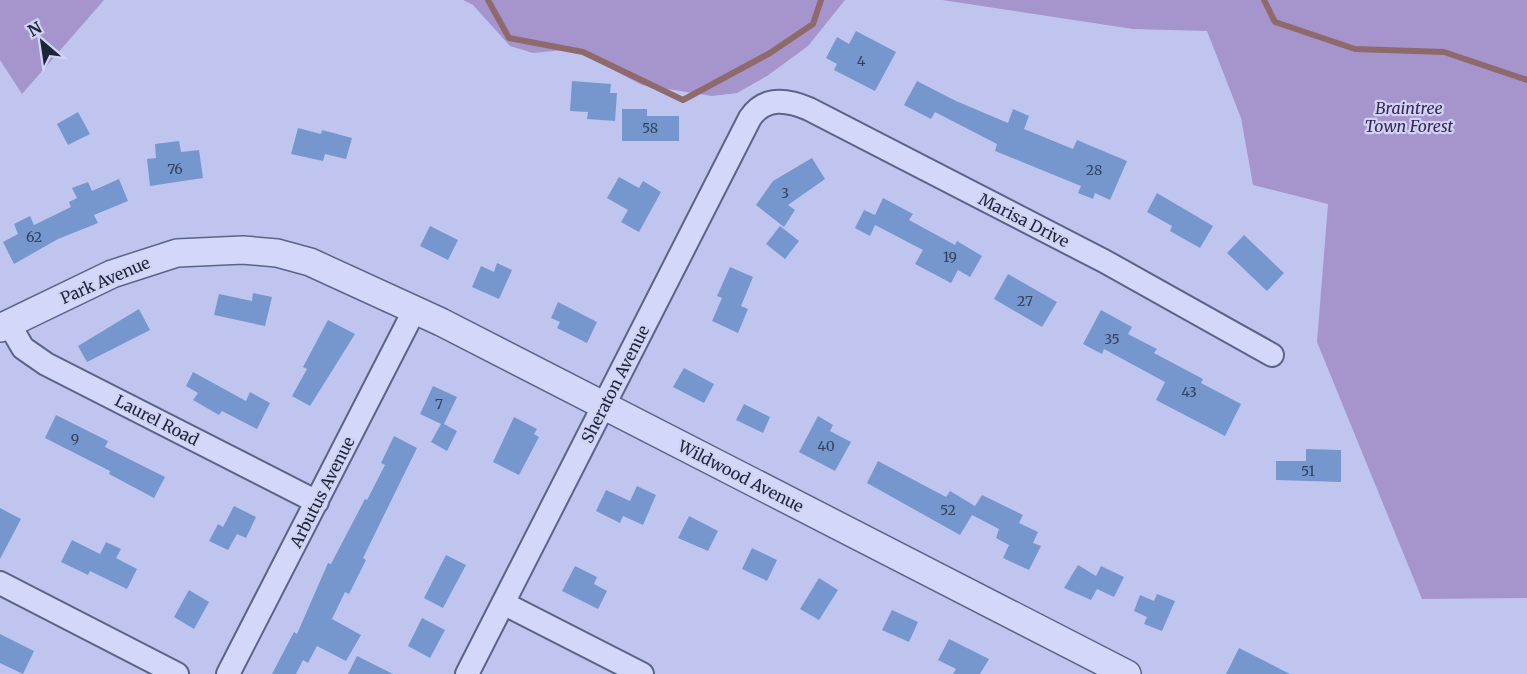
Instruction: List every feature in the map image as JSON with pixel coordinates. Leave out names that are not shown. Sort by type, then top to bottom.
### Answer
[{"type":"street","name":"Marisa Drive","points":[[770,102],[790,103],[809,109],[1104,261],[1272,355]]},
{"type":"street","name":"Sheraton Avenue","points":[[467,674],[750,118],[755,110],[770,102]]},
{"type":"street","name":"Park Avenue","points":[[4,326],[130,267],[193,251],[235,249],[277,253],[310,262],[355,280]]},
{"type":"street","name":"Wildwood Avenue","points":[[355,280],[1127,674]]},
{"type":"street","name":"Arbutus Avenue","points":[[228,674],[415,309]]},
{"type":"street","name":"Laurel Road","points":[[4,326],[23,348],[46,364],[316,502]]},
{"type":"street","points":[[0,583],[177,674]]},
{"type":"street","points":[[503,603],[642,674]]},
{"type":"green space","points":[[0,0],[104,0],[22,94],[0,60]]},
{"type":"green space","points":[[463,0],[845,0],[808,46],[767,76],[737,93],[712,96],[642,85],[573,49],[533,53],[510,46],[473,5]]},
{"type":"green space","name":"Braintree Town Forest","points":[[942,0],[1527,0],[1527,598],[1422,599],[1317,342],[1328,204],[1253,185],[1241,118],[1207,31],[1133,29]]},
{"type":"building","points":[[856,31],[896,52],[875,91],[834,70],[837,64],[826,58],[837,37],[849,44]]},
{"type":"building","points":[[572,81],[611,84],[610,93],[617,93],[615,121],[587,119],[588,112],[570,111]]},
{"type":"building","points":[[917,81],[956,101],[1008,123],[1013,109],[1029,116],[1024,129],[1073,149],[1077,140],[1127,161],[1110,200],[1095,193],[1093,199],[1078,193],[1081,186],[995,151],[997,144],[935,112],[931,119],[904,105]]},
{"type":"building","points":[[622,109],[647,109],[647,116],[679,116],[679,141],[622,141]]},
{"type":"building","points":[[78,112],[90,134],[68,145],[57,124]]},
{"type":"building","points":[[298,128],[321,134],[322,130],[352,138],[346,159],[325,154],[323,161],[291,154]]},
{"type":"building","points":[[179,141],[181,152],[199,150],[203,178],[150,186],[147,159],[156,158],[155,144]]},
{"type":"building","points":[[812,158],[825,179],[788,205],[795,210],[784,227],[756,205],[773,181]]},
{"type":"building","points":[[619,177],[639,188],[643,181],[661,192],[639,232],[621,222],[628,210],[607,198]]},
{"type":"building","points":[[119,179],[128,201],[94,215],[98,223],[58,239],[14,264],[3,242],[18,234],[14,224],[30,216],[34,225],[71,207],[69,202],[77,198],[72,188],[88,182],[92,191]]},
{"type":"building","points":[[1157,193],[1213,226],[1200,248],[1170,231],[1172,226],[1147,212]]},
{"type":"building","points":[[883,198],[913,214],[909,220],[955,245],[957,241],[982,256],[970,277],[958,270],[951,283],[915,264],[923,250],[875,225],[870,236],[855,228],[864,210],[875,215]]},
{"type":"building","points":[[430,226],[458,240],[448,260],[420,246]]},
{"type":"building","points":[[780,226],[799,241],[785,259],[766,244]]},
{"type":"building","points":[[1244,235],[1284,273],[1267,291],[1227,253]]},
{"type":"building","points":[[497,263],[512,270],[499,299],[472,287],[481,266],[494,272]]},
{"type":"building","points":[[730,267],[753,277],[741,306],[748,309],[738,333],[712,321],[722,298],[717,296]]},
{"type":"building","points":[[1008,274],[1057,302],[1042,327],[994,299]]},
{"type":"building","points":[[253,293],[272,297],[265,326],[214,315],[219,294],[252,301]]},
{"type":"building","points":[[558,302],[597,322],[587,343],[557,328],[560,322],[551,318]]},
{"type":"building","points":[[139,309],[150,330],[87,362],[78,346]]},
{"type":"building","points":[[1101,310],[1132,327],[1128,334],[1157,349],[1154,353],[1203,379],[1201,383],[1241,404],[1225,436],[1156,400],[1165,382],[1104,349],[1102,354],[1083,344]]},
{"type":"building","points":[[328,320],[355,334],[310,406],[292,396],[307,369],[303,367]]},
{"type":"building","points":[[684,368],[714,384],[704,403],[673,387]]},
{"type":"building","points":[[193,372],[246,401],[250,392],[270,403],[257,429],[222,411],[219,415],[193,400],[198,393],[186,386]]},
{"type":"building","points":[[433,386],[457,397],[444,424],[457,431],[447,451],[431,442],[441,424],[420,414]]},
{"type":"building","points":[[744,404],[770,417],[763,433],[736,420]]},
{"type":"building","points":[[56,415],[108,441],[105,447],[165,477],[154,498],[109,474],[110,471],[45,438]]},
{"type":"building","points":[[818,416],[833,425],[830,431],[851,442],[835,471],[799,452]]},
{"type":"building","points":[[514,417],[537,429],[534,434],[539,437],[519,475],[493,462]]},
{"type":"building","points":[[394,436],[417,448],[363,558],[366,560],[349,594],[345,592],[332,619],[361,635],[346,661],[317,646],[308,663],[303,660],[296,674],[272,674],[294,632],[297,634],[328,563],[331,564],[385,465],[381,463]]},
{"type":"building","points":[[1306,449],[1341,450],[1341,482],[1276,480],[1276,461],[1306,461]]},
{"type":"building","points":[[878,461],[946,497],[950,491],[975,506],[982,495],[1023,515],[1019,523],[1038,532],[1033,543],[1041,546],[1029,570],[1003,558],[1009,545],[996,538],[999,529],[972,515],[960,535],[867,483]]},
{"type":"building","points":[[637,486],[656,495],[643,525],[623,516],[620,523],[596,511],[606,490],[630,501]]},
{"type":"building","points":[[234,506],[256,517],[246,538],[237,534],[228,550],[209,541],[218,524],[223,527]]},
{"type":"building","points":[[0,508],[21,519],[0,559]]},
{"type":"building","points":[[689,516],[718,531],[708,551],[678,538]]},
{"type":"building","points":[[72,540],[100,554],[106,542],[121,549],[116,558],[137,569],[127,589],[90,571],[88,575],[61,562]]},
{"type":"building","points":[[752,548],[777,560],[767,581],[742,569]]},
{"type":"building","points":[[446,555],[466,565],[443,608],[424,598]]},
{"type":"building","points":[[1078,565],[1096,576],[1101,566],[1124,577],[1114,597],[1097,589],[1091,600],[1064,588]]},
{"type":"building","points":[[575,566],[597,577],[594,584],[607,591],[598,609],[562,591]]},
{"type":"building","points":[[819,578],[838,590],[819,620],[800,609]]},
{"type":"building","points":[[189,590],[209,602],[194,629],[174,617]]},
{"type":"building","points":[[1157,594],[1175,601],[1162,631],[1144,624],[1147,617],[1134,611],[1140,595],[1154,601]]},
{"type":"building","points":[[892,610],[918,622],[909,642],[882,630]]},
{"type":"building","points":[[422,618],[445,630],[430,658],[408,646]]},
{"type":"building","points":[[0,634],[34,651],[23,674],[0,663]]},
{"type":"building","points":[[949,639],[989,659],[980,674],[953,674],[956,669],[938,660]]},
{"type":"building","points":[[1239,648],[1290,674],[1226,674]]},
{"type":"building","points":[[357,656],[393,674],[348,674]]},
{"type":"waterway","points":[[488,0],[509,38],[583,52],[683,100],[770,53],[813,24],[821,0]]},
{"type":"waterway","points":[[1264,0],[1275,22],[1355,49],[1444,52],[1527,80]]}]
